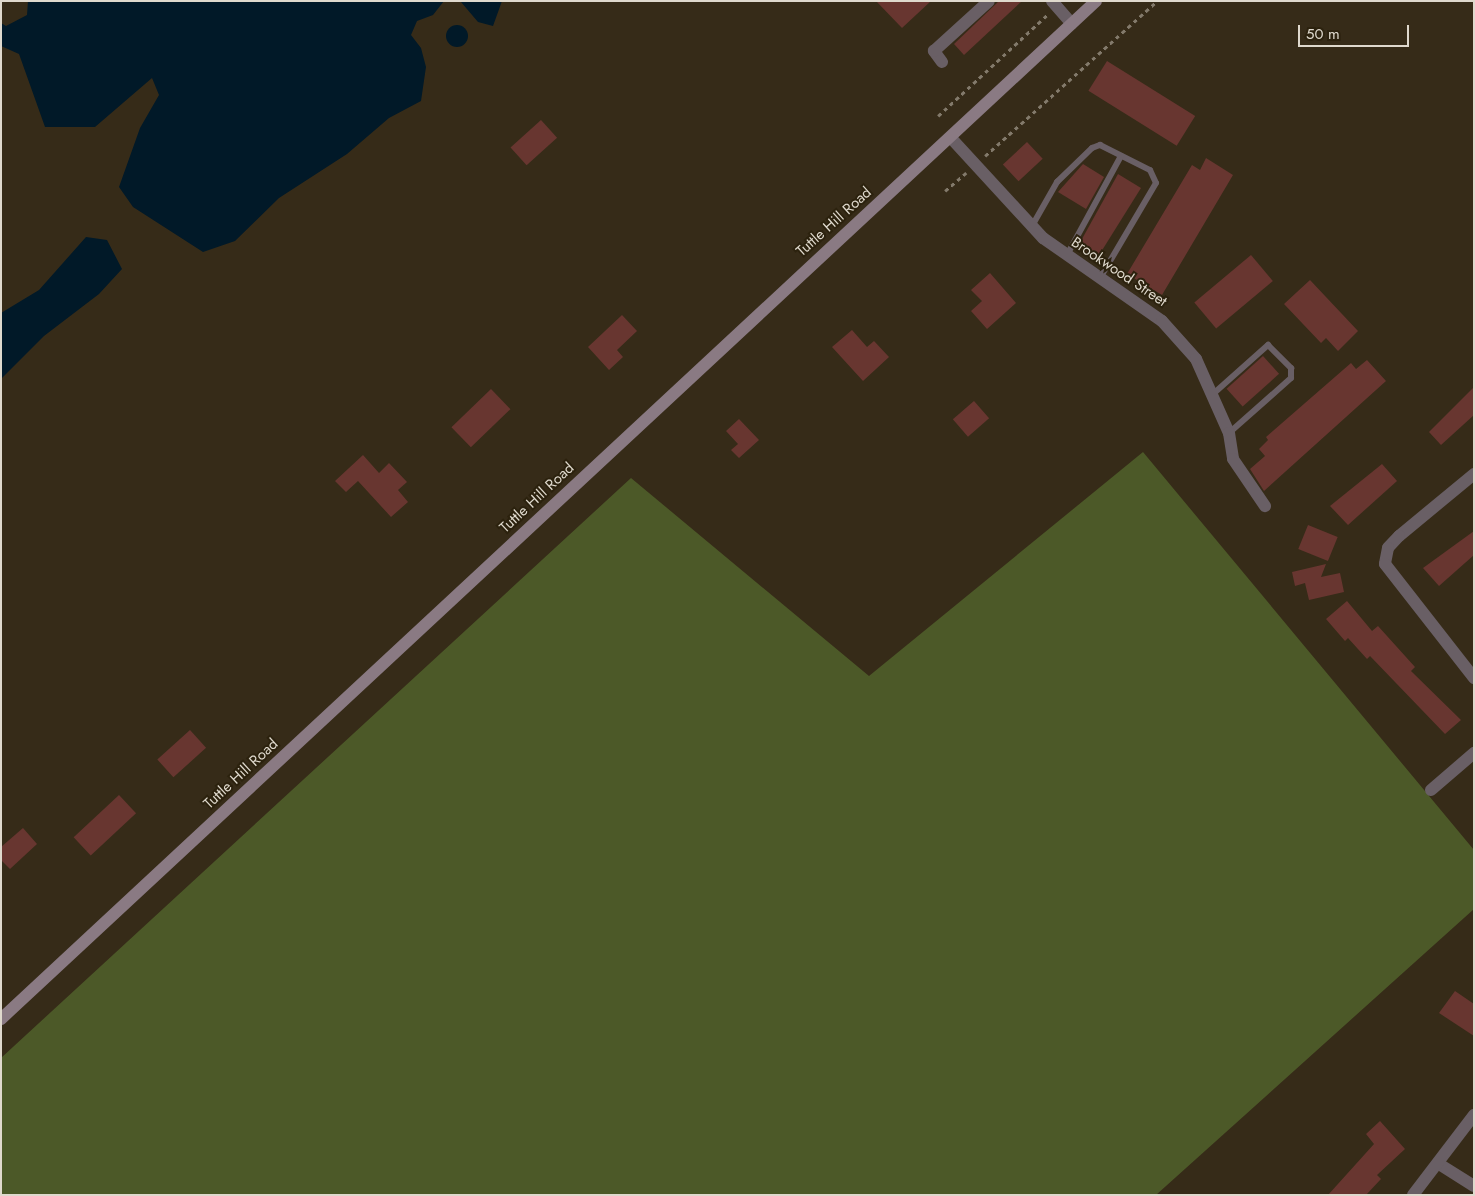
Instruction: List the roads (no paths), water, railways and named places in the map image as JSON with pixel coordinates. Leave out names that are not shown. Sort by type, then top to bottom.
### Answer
[{"type":"main road","name":"Tuttle Hill Road","points":[[1,1019],[1096,1]]},
{"type":"street","points":[[942,62],[934,52],[988,1]]},
{"type":"street","points":[[1054,4],[1072,24]]},
{"type":"street","name":"Brookwood Street","points":[[950,138],[1031,226],[1066,256],[1162,321],[1196,359],[1229,433],[1232,458],[1264,506]]},
{"type":"street","points":[[1474,474],[1399,536],[1388,548],[1385,564],[1474,678]]},
{"type":"street","points":[[1431,790],[1474,753]]},
{"type":"street","points":[[1412,1195],[1438,1164],[1474,1115]]},
{"type":"street","points":[[1438,1164],[1474,1186]]},
{"type":"lane","points":[[1031,226],[1079,156],[1100,146],[1150,170],[1156,182],[1100,278]]},
{"type":"lane","points":[[1066,256],[1121,156]]},
{"type":"lane","points":[[1213,394],[1268,345],[1291,368],[1291,378],[1229,433]]},
{"type":"water","points":[[28,1],[444,1],[433,15],[417,21],[411,35],[421,48],[426,67],[421,101],[389,118],[347,154],[279,198],[235,241],[203,252],[133,207],[119,187],[140,128],[159,95],[152,78],[95,127],[45,127],[19,54],[1,46],[1,23],[6,26],[27,15]]},
{"type":"water","points":[[453,1],[502,1],[493,26],[478,22],[461,2]]},
{"type":"water","points":[[453,25],[461,25],[468,32],[468,40],[461,47],[453,47],[446,40],[446,32]]},
{"type":"water","points":[[86,237],[107,240],[122,269],[99,294],[44,336],[1,379],[1,313],[39,290]]}]
